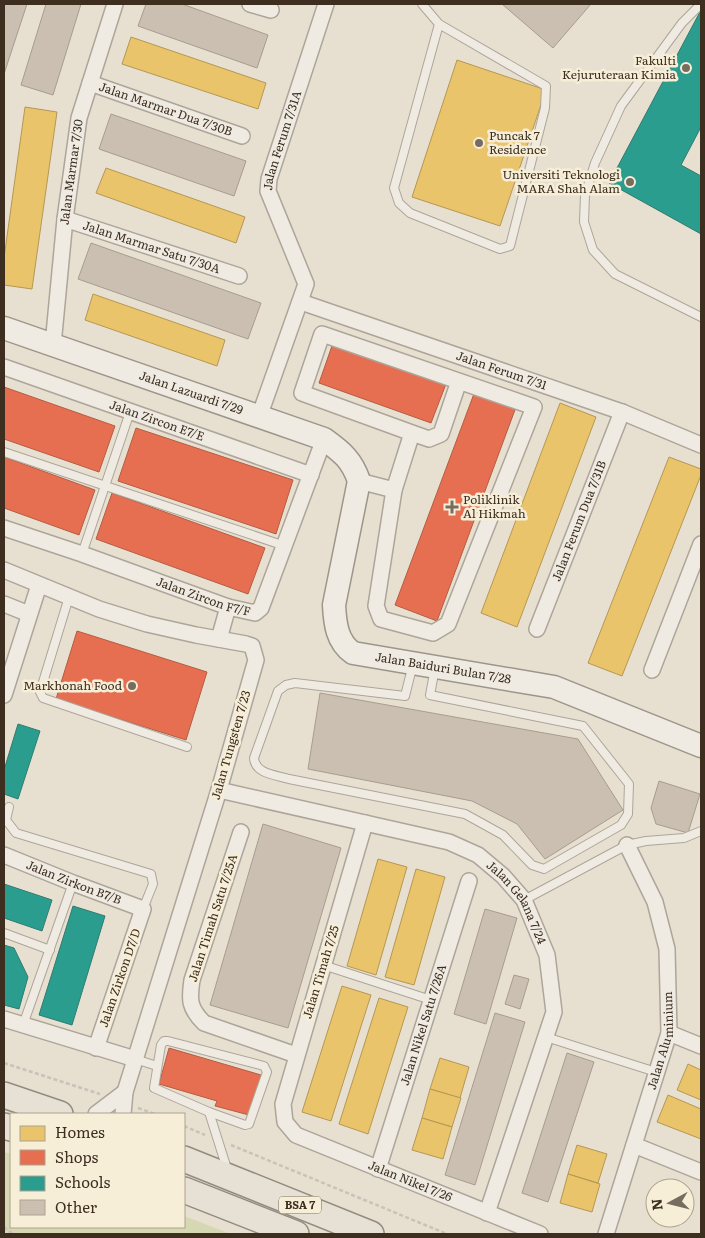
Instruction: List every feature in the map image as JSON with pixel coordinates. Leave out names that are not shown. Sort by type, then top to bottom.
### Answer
[{"type":"main road","points":[[4,1095],[57,1113]]},
{"type":"main road","name":"BSA 7","points":[[185,1159],[372,1234]]},
{"type":"main road","name":"BSA 7","points":[[185,1190],[296,1234]]},
{"type":"street","name":"Jalan Marmar 7/30","points":[[53,345],[64,219],[79,118],[115,4]]},
{"type":"street","points":[[250,4],[271,10]]},
{"type":"street","name":"Jalan Ferum 7/31A","points":[[258,416],[306,284],[268,191],[269,179],[326,4]]},
{"type":"street","name":"Jalan Marmar Dua 7/30B","points":[[90,84],[242,136]]},
{"type":"street","name":"Jalan Marmar Satu 7/30A","points":[[64,219],[239,276]]},
{"type":"street","name":"Jalan Ferum 7/31","points":[[301,302],[622,412],[701,445]]},
{"type":"street","name":"Jalan Lazuardi 7/29","points":[[4,328],[324,439],[349,460],[359,481]]},
{"type":"street","points":[[412,433],[394,490],[376,606],[381,619],[433,633],[448,624],[534,407],[459,380],[322,334],[302,394],[412,433],[429,440],[442,434],[459,380]]},
{"type":"street","name":"Jalan Zircon E7/E","points":[[4,367],[311,475]]},
{"type":"street","name":"Jalan Ferum Dua 7/31B","points":[[537,629],[622,412]]},
{"type":"street","name":"Jalan Zircon F7/F","points":[[4,528],[228,607],[256,613],[261,608],[324,439]]},
{"type":"street","points":[[359,481],[394,490]]},
{"type":"street","name":"Jalan Baiduri Bulan 7/28","points":[[359,481],[334,605],[335,622],[346,648],[353,653],[554,687],[701,746]]},
{"type":"street","points":[[652,670],[701,544]]},
{"type":"street","name":"Jalan Tungsten 7/23","points":[[4,570],[99,609],[147,624],[187,634],[252,646],[256,660],[122,1102]]},
{"type":"street","points":[[5,687],[39,584]]},
{"type":"street","points":[[4,604],[29,614]]},
{"type":"street","points":[[219,639],[228,607]]},
{"type":"street","name":"Jalan Gelana 7/24","points":[[218,790],[449,842],[478,855],[504,876],[524,900],[547,955],[554,1012],[487,1213]]},
{"type":"street","name":"Jalan Timah 7/25","points":[[285,1122],[283,1104],[296,1055],[365,823]]},
{"type":"street","name":"Jalan Timah Satu 7/25A","points":[[241,832],[192,980],[190,997],[194,1013],[204,1023],[296,1055]]},
{"type":"street","name":"Jalan Aluminium","points":[[606,1234],[668,1033],[667,949],[655,902],[627,846]]},
{"type":"street","name":"Jalan Zirkon B7/B","points":[[4,855],[143,909]]},
{"type":"street","name":"Jalan Nikel Satu 7/26A","points":[[378,1169],[469,881]]},
{"type":"street","name":"Jalan Zirkon D7/D","points":[[96,1048],[143,909]]},
{"type":"street","points":[[4,1019],[135,1059]]},
{"type":"street","points":[[668,1033],[701,1046]]},
{"type":"street","points":[[98,1113],[107,1107],[122,1102]]},
{"type":"street","name":"Jalan Nikel 7/26","points":[[285,1122],[296,1135],[540,1234]]},
{"type":"street","points":[[634,1145],[701,1172]]},
{"type":"lane","points":[[422,4],[439,24],[546,86],[545,108],[510,246],[500,249],[410,213],[399,203],[394,188],[439,24]]},
{"type":"lane","points":[[701,4],[682,23],[621,106],[595,163],[585,195],[584,222],[593,250],[615,274],[701,317]]},
{"type":"lane","points":[[82,554],[130,412]]},
{"type":"lane","points":[[4,452],[285,546]]},
{"type":"lane","points":[[69,597],[40,692],[43,698],[187,748]]},
{"type":"lane","points":[[414,662],[405,696],[295,683],[286,685],[278,691],[254,758],[257,767],[262,771],[289,779],[465,814],[503,835],[532,865],[544,869],[621,825],[628,814],[629,784],[583,726],[430,695],[436,666]]},
{"type":"lane","points":[[9,807],[6,820],[16,833],[151,874],[153,884],[143,909]]},
{"type":"lane","points":[[524,900],[627,846],[654,840],[684,838],[701,831]]},
{"type":"lane","points":[[23,1025],[73,883]]},
{"type":"lane","points":[[4,934],[50,950]]},
{"type":"lane","points":[[323,965],[431,1000]]},
{"type":"lane","points":[[546,1037],[656,1072]]},
{"type":"lane","points":[[168,1040],[266,1068],[268,1072],[249,1124],[209,1112],[154,1088],[161,1045],[164,1041],[168,1040]]},
{"type":"lane","points":[[135,1059],[157,1066]]},
{"type":"lane","points":[[209,1112],[229,1176]]},
{"type":"path","points":[[4,1063],[152,1113]]},
{"type":"path","points":[[185,1126],[447,1234]]},
{"type":"path","points":[[4,1227],[13,1234]]},
{"type":"green space","points":[[4,1152],[10,1154],[10,1228],[185,1228],[185,1216],[231,1234],[4,1234]]},
{"type":"building: Homes","points":[[131,37],[266,83],[258,109],[122,64]]},
{"type":"building: Homes","name":"Puncak 7 Residence","points":[[457,60],[546,90],[500,226],[412,197]]},
{"type":"building: Homes","points":[[25,107],[57,112],[32,289],[4,285],[4,258]]},
{"type":"building: Homes","points":[[106,168],[245,217],[236,243],[96,193]]},
{"type":"building: Homes","points":[[93,294],[225,340],[217,366],[85,320]]},
{"type":"building: Homes","points":[[560,403],[596,417],[517,627],[481,613]]},
{"type":"building: Homes","points":[[669,457],[701,469],[701,475],[622,676],[588,663]]},
{"type":"building: Homes","points":[[378,859],[407,867],[376,975],[347,966]]},
{"type":"building: Homes","points":[[416,869],[445,877],[414,985],[385,977]]},
{"type":"building: Homes","points":[[342,986],[371,995],[331,1121],[302,1112]]},
{"type":"building: Homes","points":[[379,998],[408,1007],[368,1134],[339,1124]]},
{"type":"building: Homes","points":[[440,1058],[469,1067],[460,1098],[430,1089]]},
{"type":"building: Homes","points":[[688,1064],[701,1070],[701,1100],[677,1090]]},
{"type":"building: Homes","points":[[430,1089],[461,1098],[452,1127],[422,1118]]},
{"type":"building: Homes","points":[[668,1095],[701,1109],[701,1139],[657,1122]]},
{"type":"building: Homes","points":[[422,1118],[452,1127],[443,1159],[412,1150]]},
{"type":"building: Homes","points":[[577,1145],[607,1154],[598,1183],[568,1174]]},
{"type":"building: Homes","points":[[568,1174],[600,1184],[592,1212],[560,1203]]},
{"type":"building: Shops","points":[[333,343],[446,384],[431,423],[319,383]]},
{"type":"building: Shops","points":[[4,387],[115,426],[99,472],[4,439]]},
{"type":"building: Shops","points":[[475,391],[516,407],[437,621],[395,605]]},
{"type":"building: Shops","points":[[136,428],[293,480],[276,534],[118,481]]},
{"type":"building: Shops","points":[[4,457],[95,490],[79,535],[4,508]]},
{"type":"building: Shops","points":[[112,493],[265,548],[248,594],[96,539]]},
{"type":"building: Shops","name":"Markhonah Food","points":[[77,631],[207,672],[186,740],[56,699]]},
{"type":"building: Shops","points":[[169,1048],[261,1075],[249,1115],[215,1106],[217,1101],[159,1084]]},
{"type":"building: Schools","name":"Fakulti Kejuruteraan Kimia","points":[[701,10],[701,127],[681,165],[701,176],[701,234],[609,183]]},
{"type":"building: Schools","points":[[18,724],[40,731],[18,799],[4,794],[4,770]]},
{"type":"building: Schools","points":[[4,884],[52,900],[42,931],[4,918]]},
{"type":"building: Schools","points":[[73,906],[105,916],[72,1025],[39,1015]]},
{"type":"building: Schools","points":[[4,945],[14,948],[28,977],[19,1009],[4,1005]]},
{"type":"building: Other","points":[[4,4],[27,4],[4,74]]},
{"type":"building: Other","points":[[46,4],[81,4],[53,95],[21,85]]},
{"type":"building: Other","points":[[146,4],[182,4],[268,35],[257,68],[138,26]]},
{"type":"building: Other","points":[[502,4],[591,4],[553,48]]},
{"type":"building: Other","points":[[111,114],[246,161],[234,196],[99,149]]},
{"type":"building: Other","points":[[91,243],[261,303],[248,339],[78,279]]},
{"type":"building: Other","points":[[320,693],[578,739],[623,810],[545,859],[517,824],[472,801],[308,769]]},
{"type":"building: Other","points":[[659,781],[700,794],[688,833],[656,824],[651,808]]},
{"type":"building: Other","points":[[263,824],[341,848],[288,1028],[210,1005]]},
{"type":"building: Other","points":[[485,909],[517,918],[486,1024],[454,1014]]},
{"type":"building: Other","points":[[514,975],[529,979],[520,1009],[505,1004]]},
{"type":"building: Other","points":[[495,1013],[525,1022],[475,1185],[445,1175]]},
{"type":"building: Other","points":[[567,1053],[594,1062],[548,1202],[522,1193]]},
{"type":"place","name":"Fakulti Kejuruteraan Kimia","points":[[686,68]]},
{"type":"place","name":"Puncak 7 Residence","points":[[479,143]]},
{"type":"place","name":"Universiti Teknologi MARA Shah Alam","points":[[630,182]]},
{"type":"place","name":"Poliklinik Al Hikmah","points":[[452,507]]},
{"type":"place","name":"Markhonah Food","points":[[132,686]]}]
